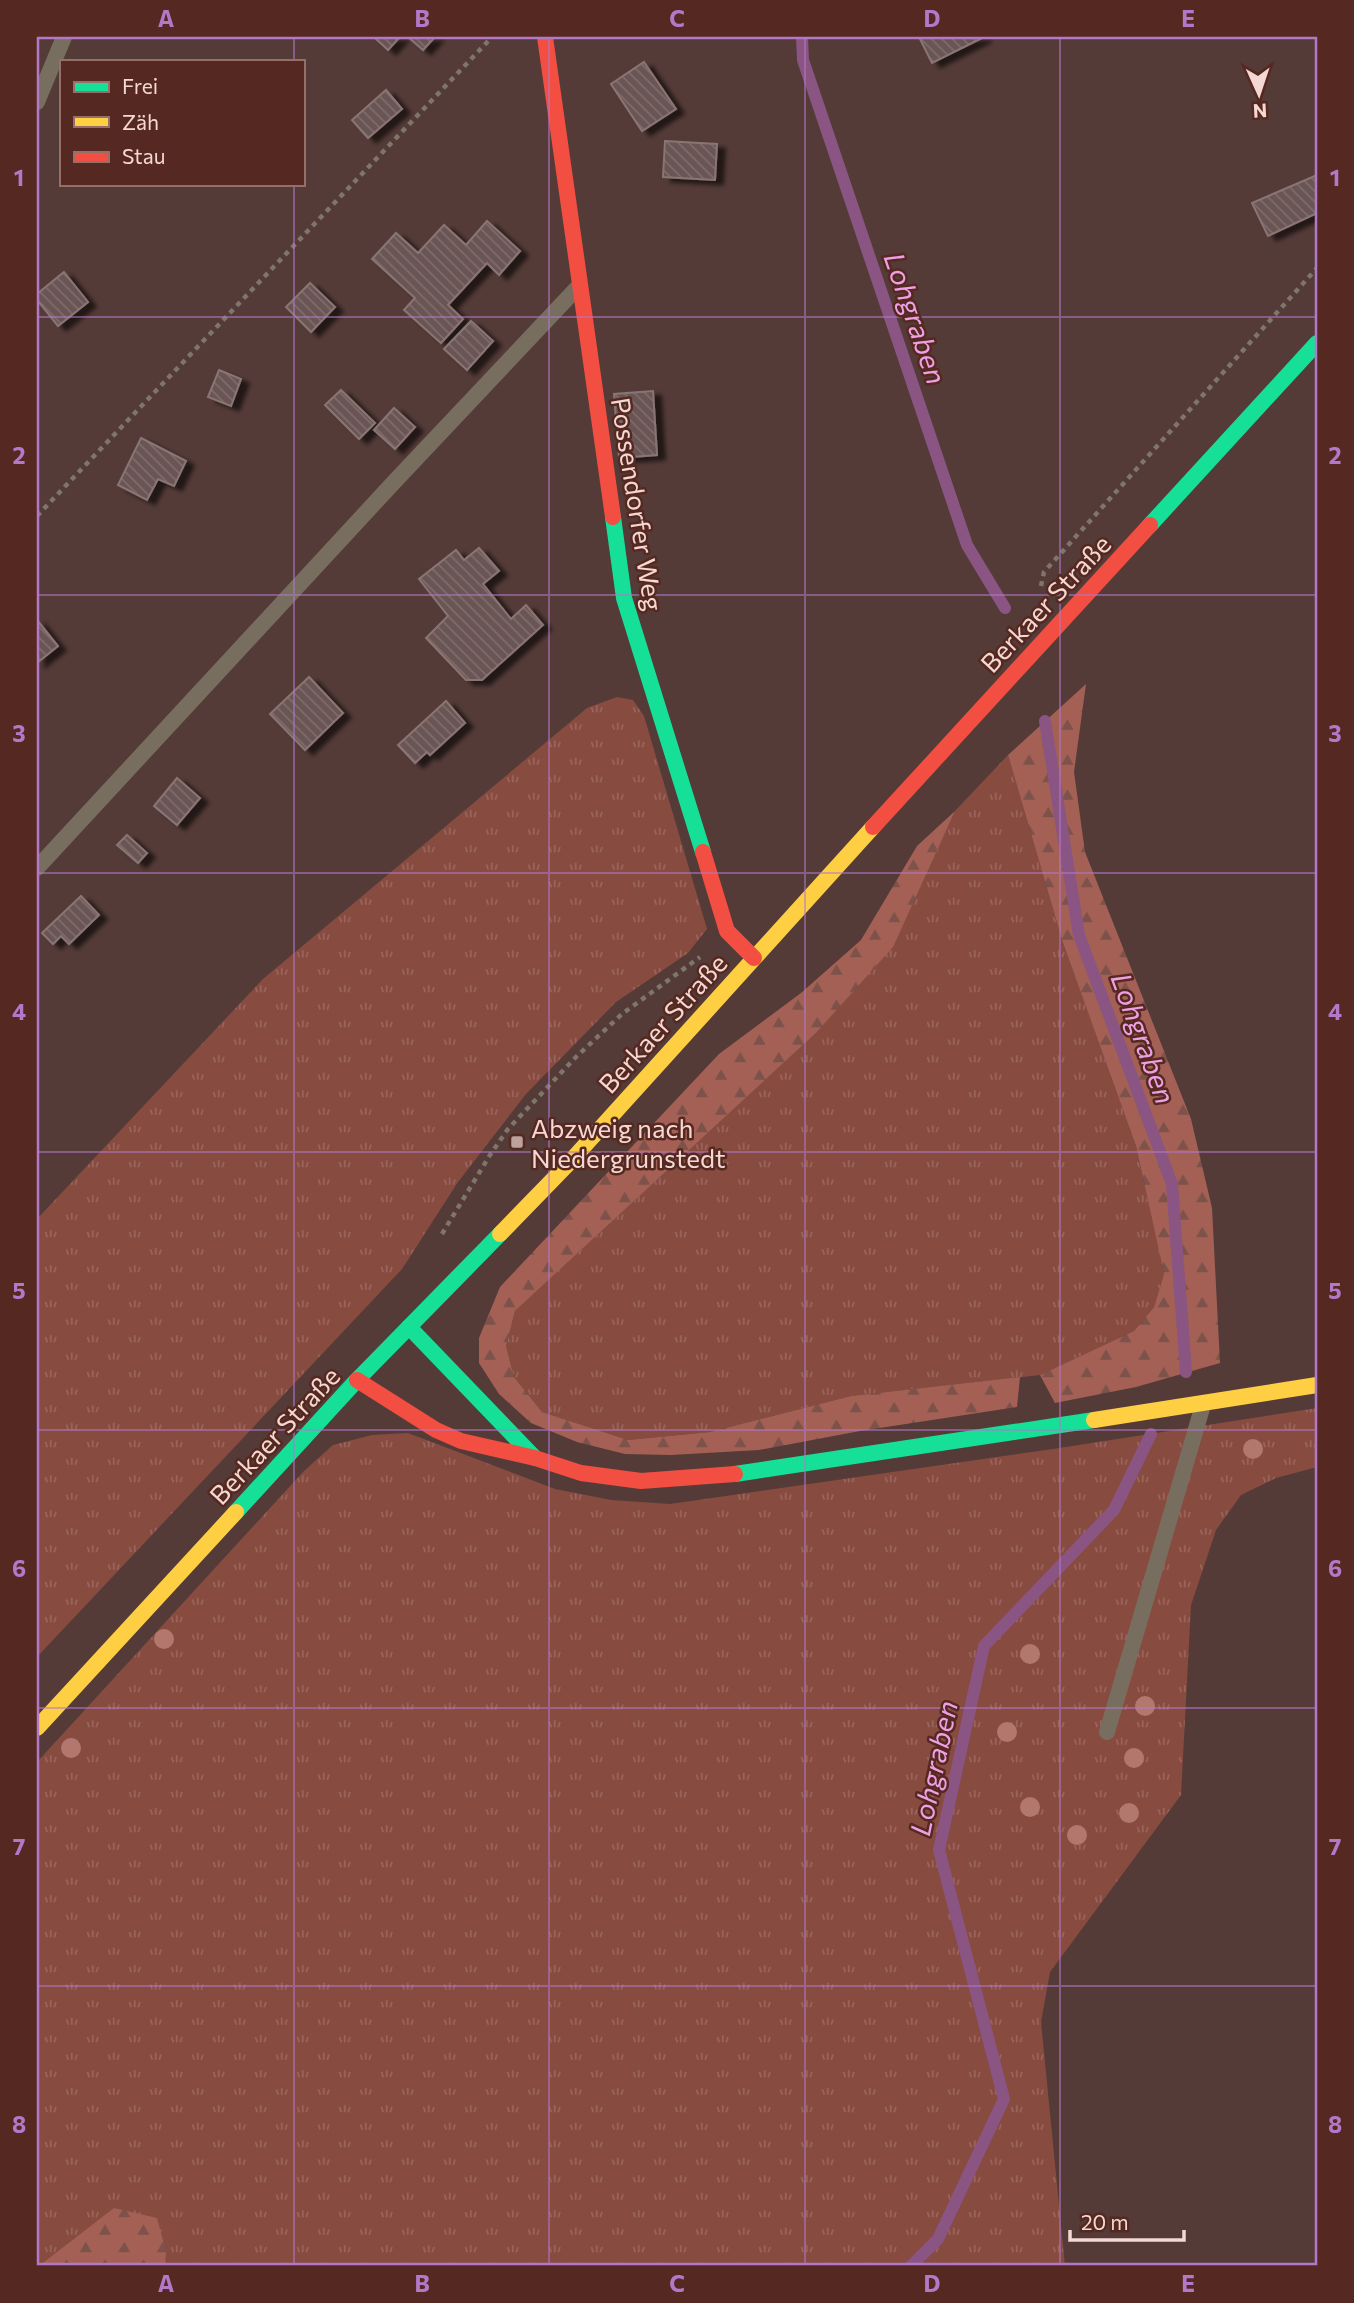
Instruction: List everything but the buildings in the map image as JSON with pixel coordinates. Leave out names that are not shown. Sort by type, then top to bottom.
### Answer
[{"type":"street","name":"Possendorfer Weg","points":[[545,37],[624,598],[727,932]]},
{"type":"street","name":"Berkaer Straße","points":[[37,1728],[357,1380],[561,1171],[930,763],[1317,343]]},
{"type":"street","points":[[727,932],[754,957]]},
{"type":"street","points":[[410,1326],[535,1458]]},
{"type":"street","points":[[357,1380],[436,1430],[461,1441],[535,1458],[581,1473],[641,1481],[748,1474],[1317,1385]]},
{"type":"lane","points":[[37,102],[64,37]]},
{"type":"lane","points":[[37,868],[580,285]]},
{"type":"lane","points":[[1107,1732],[1204,1402]]},
{"type":"path","points":[[37,516],[492,37]]},
{"type":"path","points":[[1040,590],[1044,572],[1317,268]]},
{"type":"path","points":[[438,1241],[489,1154],[508,1129],[576,1057],[622,1014],[703,954],[727,932]]},
{"type":"green space","points":[[1086,684],[1074,772],[1085,852],[1191,1119],[1212,1208],[1220,1363],[1136,1387],[1055,1403],[1040,1375],[1134,1331],[1154,1307],[1164,1274],[1136,1146],[1063,943],[1008,755]]},
{"type":"green space","points":[[617,697],[633,700],[644,716],[707,929],[688,953],[616,1002],[526,1094],[458,1182],[402,1269],[37,1657],[37,1219],[263,979],[587,708]]},
{"type":"green space","points":[[1008,755],[1063,943],[1136,1146],[1164,1274],[1154,1307],[1134,1331],[1040,1375],[851,1396],[710,1432],[628,1440],[542,1412],[514,1377],[506,1346],[515,1311],[816,1033],[892,947],[955,811]]},
{"type":"green space","points":[[955,811],[893,947],[816,1033],[515,1311],[506,1346],[514,1377],[542,1412],[628,1440],[710,1432],[851,1396],[1020,1377],[1017,1407],[860,1431],[759,1450],[671,1455],[625,1454],[577,1442],[531,1423],[499,1394],[479,1363],[479,1338],[500,1287],[719,1054],[801,993],[861,940],[917,846]]},
{"type":"green space","points":[[1317,1408],[1317,1467],[1276,1478],[1241,1495],[1216,1530],[1191,1605],[1181,1795],[1050,1972],[1041,2022],[1065,2266],[37,2266],[37,1762],[304,1471],[333,1445],[372,1435],[408,1433],[555,1489],[611,1500],[670,1504]]},
{"type":"green space","points":[[114,2208],[157,2218],[166,2252],[165,2266],[39,2266]]},
{"type":"waterway","name":"Lohgraben","points":[[802,37],[803,60],[967,545],[1005,608]]},
{"type":"waterway","name":"Lohgraben","points":[[1045,721],[1079,935],[1172,1184],[1186,1372]]},
{"type":"waterway","name":"Lohgraben","points":[[911,2266],[938,2239],[1004,2099],[939,1850],[984,1646],[1114,1510],[1151,1434]]},
{"type":"traffic: fast","points":[[1150,525],[1317,343]]},
{"type":"traffic: fast","points":[[613,517],[624,598],[703,852]]},
{"type":"traffic: fast","points":[[236,1512],[357,1380],[500,1234]]},
{"type":"traffic: fast","points":[[409,1327],[535,1458]]},
{"type":"traffic: fast","points":[[735,1474],[1094,1420]]},
{"type":"traffic: slow","points":[[500,1234],[568,1164],[873,827]]},
{"type":"traffic: slow","points":[[1094,1420],[1317,1385]]},
{"type":"traffic: slow","points":[[37,1728],[236,1512]]},
{"type":"traffic: jam","points":[[545,37],[613,517]]},
{"type":"traffic: jam","points":[[873,827],[1150,525]]},
{"type":"traffic: jam","points":[[703,852],[727,931],[754,958]]},
{"type":"traffic: jam","points":[[357,1380],[436,1430],[461,1441],[535,1458],[581,1473],[641,1481],[735,1474]]},
{"type":"place","name":"Abzweig nach Niedergrunstedt","points":[[517,1142]]}]
